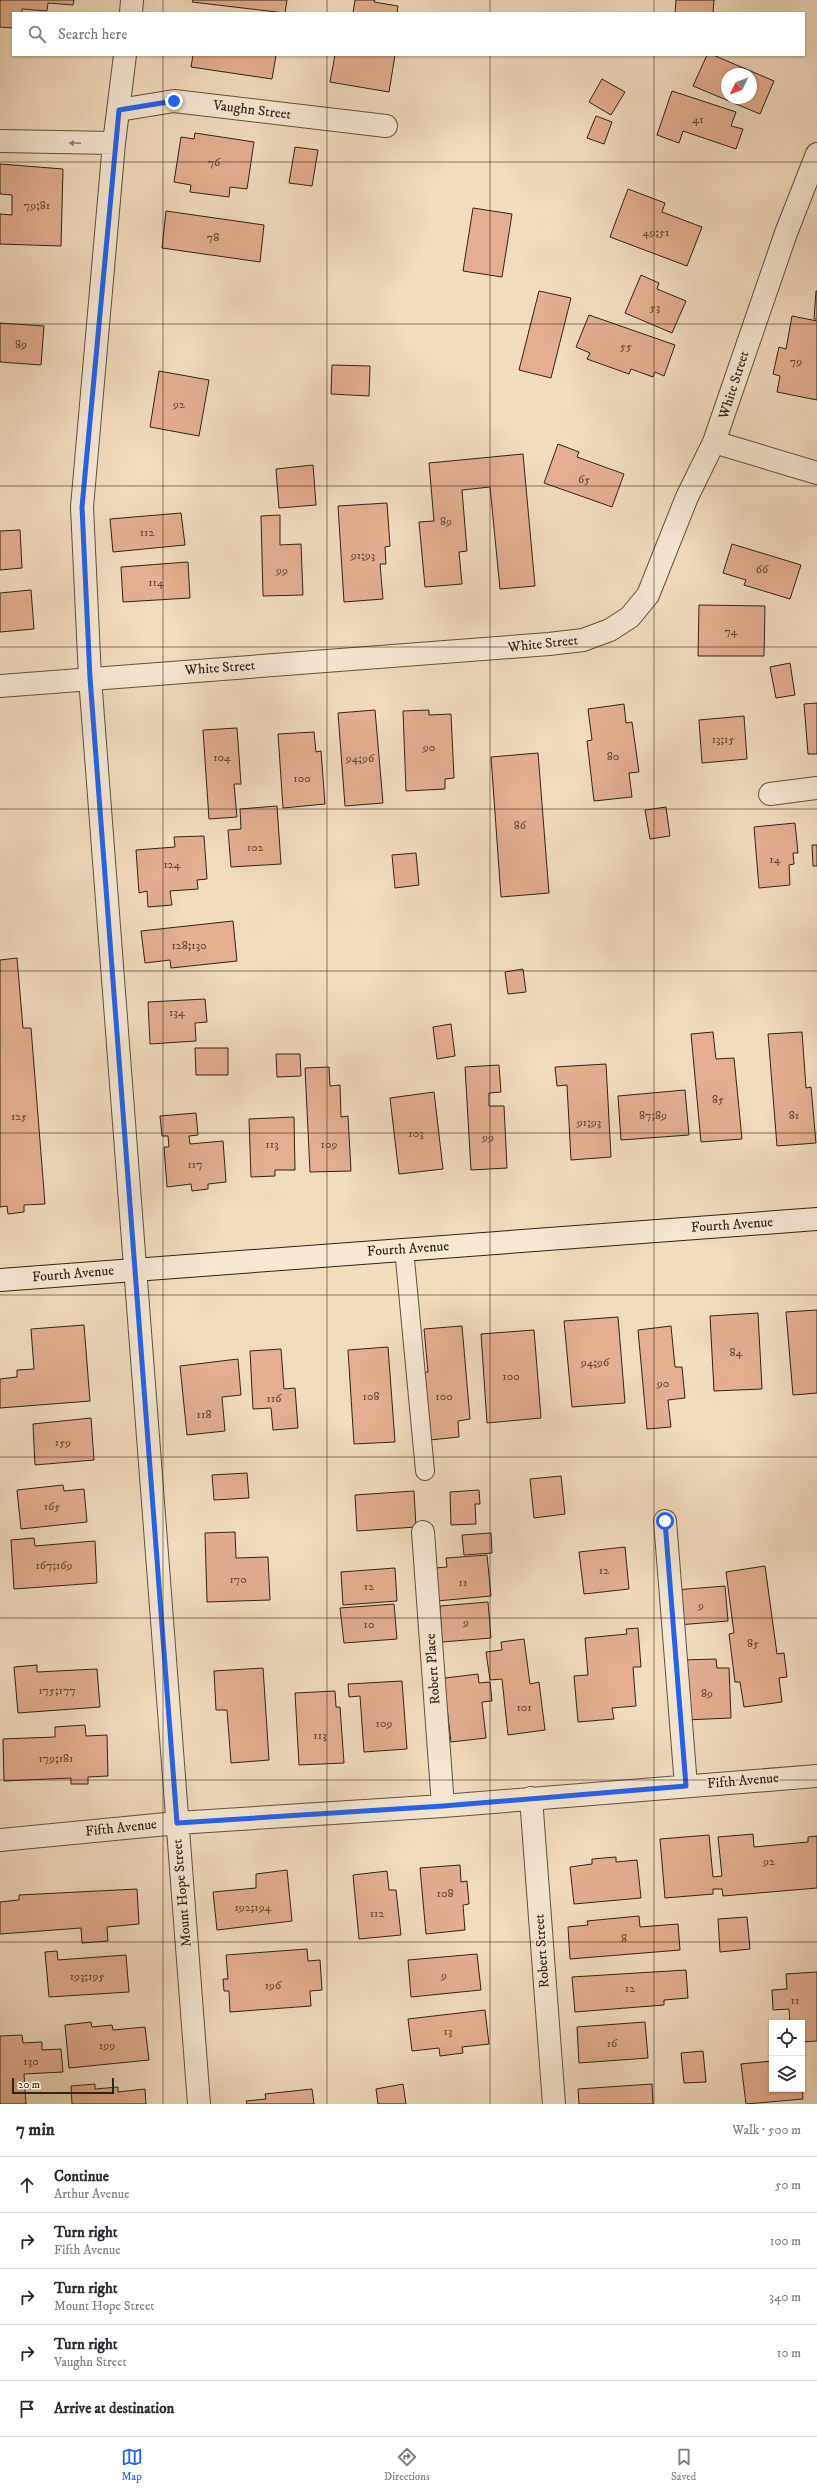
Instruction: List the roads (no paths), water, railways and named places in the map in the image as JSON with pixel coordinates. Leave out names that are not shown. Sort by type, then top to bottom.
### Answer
[{"type":"street","points":[[131,12],[132,0]]},
{"type":"street","name":"Mount Hope Street","points":[[126,56],[114,143],[82,507],[90,678],[199,2104]]},
{"type":"street","name":"Vaughn Street","points":[[119,110],[174,101],[386,126]]},
{"type":"street","points":[[0,141],[114,143]]},
{"type":"street","name":"White Street","points":[[0,686],[583,640],[610,630],[630,617],[648,595],[687,497],[714,442],[786,233],[817,154]]},
{"type":"street","points":[[714,442],[817,473]]},
{"type":"street","points":[[770,794],[817,788]]},
{"type":"street","name":"Fourth Avenue","points":[[0,1280],[817,1219]]},
{"type":"street","points":[[665,1521],[686,1786]]},
{"type":"street","name":"Robert Place","points":[[423,1532],[443,1806]]},
{"type":"street","name":"Fifth Avenue","points":[[0,1840],[177,1823],[443,1806],[817,1776]]},
{"type":"street","name":"Robert Street","points":[[531,1798],[554,2104]]},
{"type":"lane","points":[[404,1249],[425,1471]]}]
